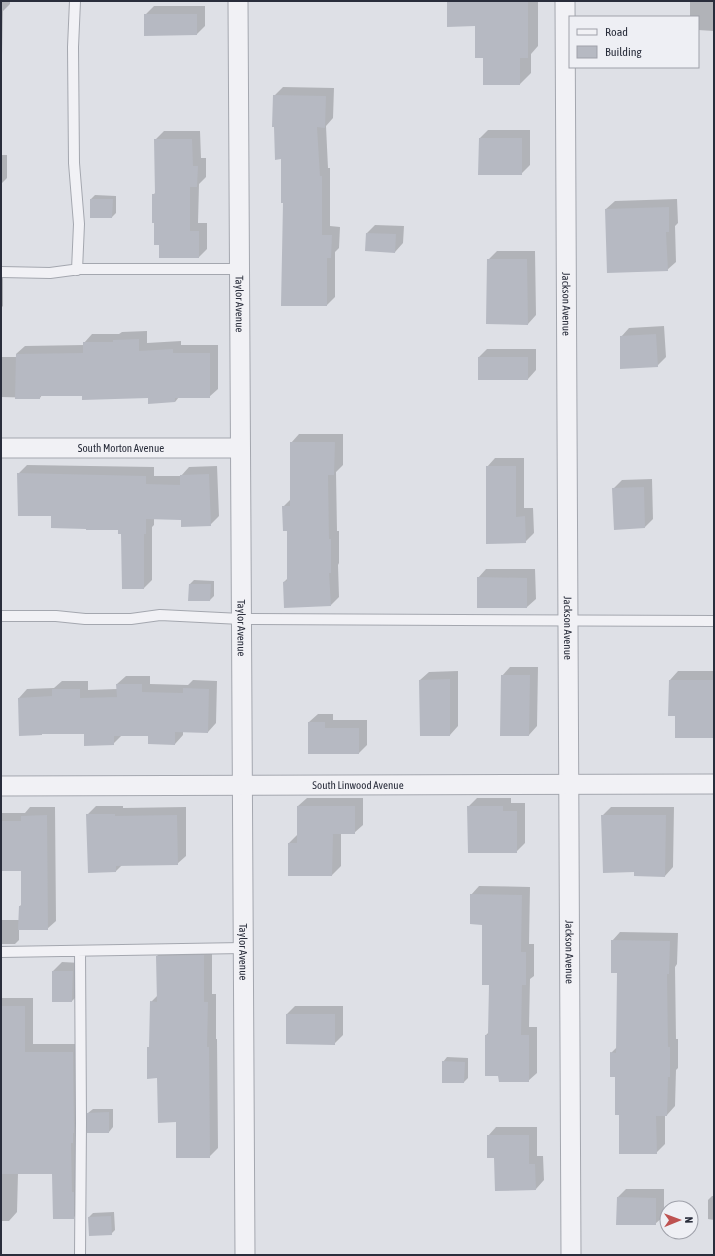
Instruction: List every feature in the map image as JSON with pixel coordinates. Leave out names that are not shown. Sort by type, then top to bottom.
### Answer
[{"type":"street","name":"Taylor Avenue","points":[[238,1],[245,1255]]},
{"type":"street","name":"Jackson Avenue","points":[[565,1],[571,1255]]},
{"type":"street","name":"South Morton Avenue","points":[[1,448],[240,448]]},
{"type":"street","name":"South Linwood Avenue","points":[[1,786],[714,784]]},
{"type":"lane","points":[[75,1],[73,47],[74,163],[79,224],[77,270]]},
{"type":"lane","points":[[1,272],[50,273],[77,270],[239,269]]},
{"type":"lane","points":[[1,616],[56,616],[85,619],[131,619],[160,615],[241,619],[568,620],[633,622],[714,621]]},
{"type":"lane","points":[[1,952],[243,948]]},
{"type":"lane","points":[[80,951],[80,1255]]},
{"type":"building","points":[[528,1],[528,58],[520,58],[520,85],[483,85],[483,58],[475,58],[475,26],[447,27],[447,2]]},
{"type":"building","points":[[144,14],[197,14],[197,35],[144,36]]},
{"type":"building","points":[[273,95],[326,96],[325,128],[317,127],[320,176],[322,176],[322,235],[332,235],[331,258],[327,258],[327,306],[281,306],[283,203],[281,203],[281,159],[275,160],[274,127],[272,127]]},
{"type":"building","points":[[479,138],[522,138],[522,175],[478,175]]},
{"type":"building","points":[[154,139],[192,139],[193,166],[198,166],[197,187],[190,187],[190,231],[199,231],[199,258],[159,258],[159,245],[154,245],[152,194],[155,194]]},
{"type":"building","points":[[90,199],[113,199],[112,218],[90,218]]},
{"type":"building","points":[[669,207],[669,232],[666,232],[668,271],[607,273],[605,209]]},
{"type":"building","points":[[366,233],[396,234],[395,253],[365,251]]},
{"type":"building","points":[[487,259],[527,259],[528,325],[486,324]]},
{"type":"building","points":[[656,334],[658,367],[620,369],[620,336]]},
{"type":"building","points":[[139,339],[139,351],[173,349],[173,353],[210,353],[210,398],[175,398],[175,402],[148,404],[148,398],[82,400],[82,396],[40,396],[40,399],[15,399],[16,354],[83,353],[83,342],[113,342],[113,340]]},
{"type":"building","points":[[478,357],[528,357],[528,380],[478,380]]},
{"type":"building","points":[[290,442],[335,442],[334,475],[328,475],[329,539],[331,539],[331,573],[329,573],[331,606],[284,608],[283,582],[287,581],[287,531],[283,531],[282,506],[290,506]]},
{"type":"building","points":[[486,466],[516,466],[516,517],[525,516],[526,543],[486,544]]},
{"type":"building","points":[[17,473],[146,476],[146,484],[180,485],[180,475],[209,474],[211,526],[181,527],[181,520],[146,519],[146,534],[144,534],[144,589],[122,589],[121,534],[118,534],[118,530],[51,528],[51,516],[18,516]]},
{"type":"building","points":[[644,487],[645,528],[614,530],[612,488]]},
{"type":"building","points":[[477,577],[527,578],[527,608],[477,608]]},
{"type":"building","points":[[189,584],[211,584],[210,601],[188,601]]},
{"type":"building","points":[[501,675],[530,675],[529,736],[500,736]]},
{"type":"building","points":[[450,679],[450,736],[420,736],[419,680]]},
{"type":"building","points":[[669,680],[714,680],[714,738],[675,738],[675,716],[668,716]]},
{"type":"building","points":[[116,684],[142,684],[142,692],[183,693],[183,688],[209,689],[208,733],[175,732],[175,745],[148,744],[148,736],[114,736],[114,745],[84,746],[84,734],[42,734],[19,736],[18,698],[52,696],[52,689],[80,689],[80,698],[117,697]]},
{"type":"building","points":[[308,722],[325,722],[325,728],[359,728],[359,754],[308,754]]},
{"type":"building","points":[[297,806],[355,806],[355,834],[333,834],[332,876],[288,876],[288,843],[297,843]]},
{"type":"building","points":[[467,806],[503,806],[503,811],[517,811],[517,853],[468,853]]},
{"type":"building","points":[[86,814],[115,814],[115,816],[177,815],[178,865],[116,866],[116,872],[88,873]]},
{"type":"building","points":[[47,815],[48,930],[18,930],[19,906],[21,906],[21,871],[1,871],[1,821],[21,821],[21,816]]},
{"type":"building","points":[[601,815],[666,815],[665,877],[634,876],[634,872],[603,873]]},
{"type":"building","points":[[470,894],[522,895],[521,952],[526,952],[526,985],[522,985],[521,1035],[529,1035],[529,1082],[499,1082],[498,1076],[485,1076],[485,1035],[488,1035],[489,985],[482,985],[482,925],[470,924]]},
{"type":"building","points":[[611,940],[670,941],[669,974],[667,974],[670,1077],[668,1077],[667,1116],[656,1116],[657,1154],[619,1154],[619,1115],[615,1115],[615,1077],[610,1077],[610,1052],[616,1053],[617,973],[611,973]]},
{"type":"building","points":[[204,955],[204,1002],[208,1002],[207,1047],[209,1047],[210,1158],[176,1158],[176,1122],[158,1123],[157,1078],[147,1079],[147,1047],[149,1047],[150,1001],[157,1002],[156,956]]},
{"type":"building","points":[[52,971],[73,971],[72,1002],[52,1002]]},
{"type":"building","points":[[1,1006],[25,1006],[25,1052],[73,1052],[74,1133],[73,1143],[71,1143],[74,1219],[53,1219],[52,1174],[1,1174]]},
{"type":"building","points":[[286,1014],[335,1014],[335,1045],[286,1044]]},
{"type":"building","points":[[442,1061],[465,1062],[464,1083],[442,1083]]},
{"type":"building","points":[[109,1112],[109,1133],[87,1133],[87,1113]]},
{"type":"building","points":[[487,1135],[529,1135],[529,1164],[535,1164],[536,1190],[495,1191],[494,1158],[487,1158]]},
{"type":"building","points":[[617,1197],[656,1198],[656,1225],[616,1225]]},
{"type":"building","points":[[111,1216],[112,1235],[89,1236],[88,1217]]}]
